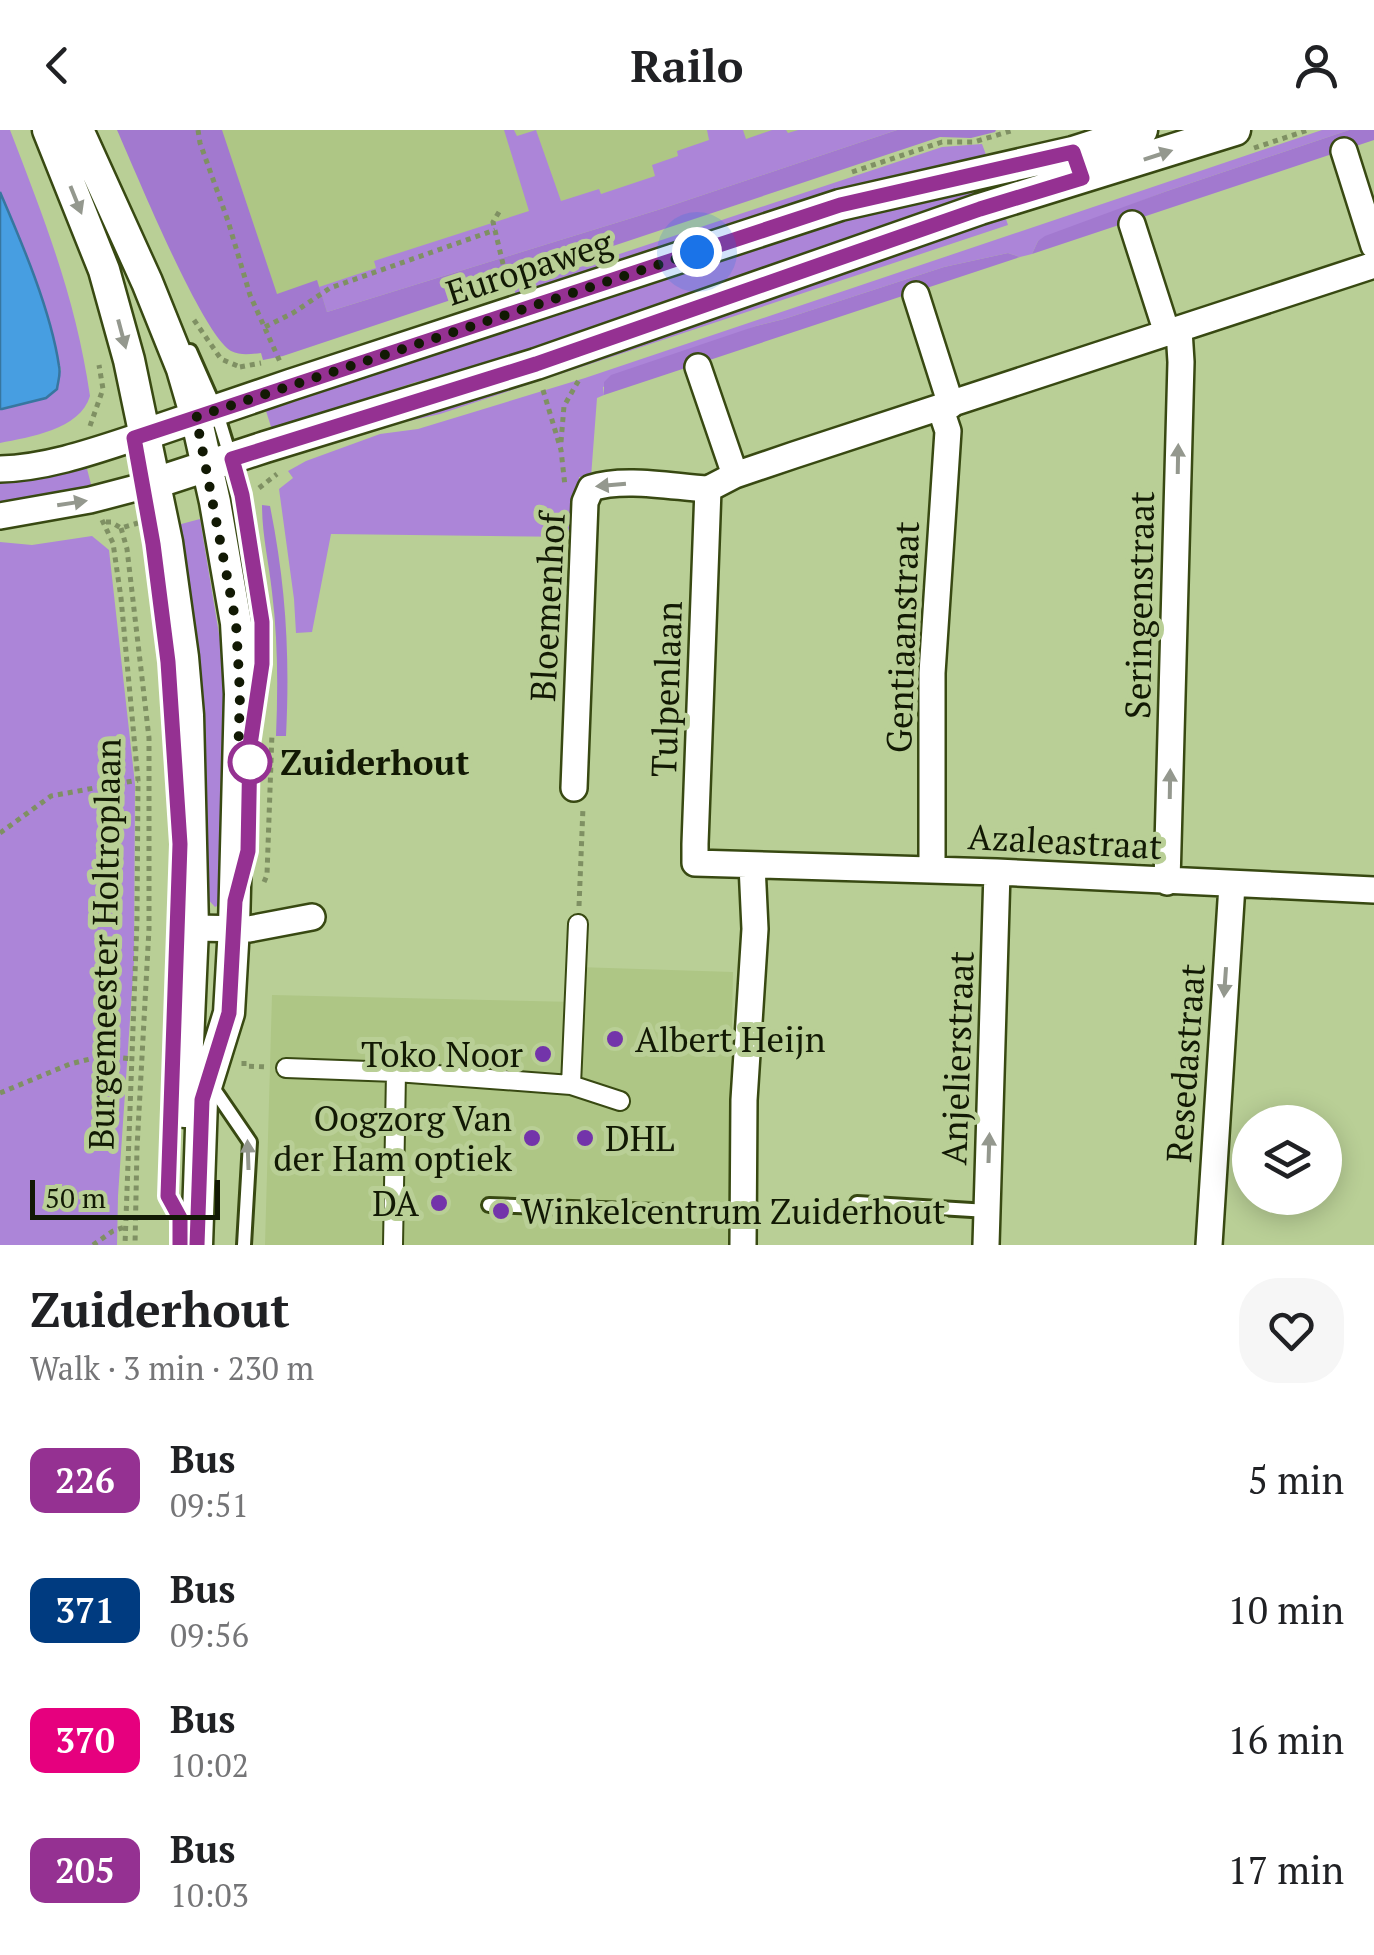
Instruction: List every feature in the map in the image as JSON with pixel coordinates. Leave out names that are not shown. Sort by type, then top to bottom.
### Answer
[{"type":"street","name":"Burgemeester Holtroplaan","points":[[48,130],[104,270],[137,398],[149,484],[167,542],[184,657],[193,928],[180,1231]]},
{"type":"street","points":[[78,130],[182,369],[206,414],[219,463],[240,694],[235,914],[229,1013],[202,1100],[197,1245]]},
{"type":"street","name":"Europaweg","points":[[0,516],[149,484],[536,364],[980,209],[1073,153],[1142,130]]},
{"type":"street","name":"Europaweg","points":[[0,469],[20,468],[140,436],[840,205],[1073,153],[1234,130]]},
{"type":"street","points":[[1344,151],[1374,246]]},
{"type":"street","points":[[1132,224],[1173,332]]},
{"type":"street","points":[[708,490],[735,475],[1374,265]]},
{"type":"street","points":[[916,295],[946,406]]},
{"type":"street","name":"Seringenstraat","points":[[1167,882],[1181,362],[1173,332]]},
{"type":"street","points":[[698,367],[735,475]]},
{"type":"street","name":"Gentiaanstraat","points":[[932,870],[932,673],[948,431],[946,406]]},
{"type":"street","name":"Bloemenhof","points":[[578,797],[585,502],[590,488],[602,484],[708,490]]},
{"type":"street","name":"Tulpenlaan","points":[[708,490],[695,863],[752,865]]},
{"type":"street","points":[[743,1245],[744,1100],[755,928],[752,865]]},
{"type":"street","name":"Azaleastraat","points":[[752,865],[1374,890]]},
{"type":"street","name":"Anjelierstraat","points":[[986,1245],[996,872]]},
{"type":"street","name":"Resedastraat","points":[[1209,1245],[1232,885]]},
{"type":"street","points":[[235,914],[249,929],[312,917]]},
{"type":"street","points":[[193,928],[235,914]]},
{"type":"street","points":[[571,1085],[578,924]]},
{"type":"street","points":[[286,1068],[571,1085],[620,1102]]},
{"type":"street","points":[[393,1245],[396,1072]]},
{"type":"lane","points":[[90,130],[206,414]]},
{"type":"lane","name":"Burgemeester Holtroplaan","points":[[149,484],[156,564]]},
{"type":"lane","name":"Burgemeester Holtroplaan","points":[[161,603],[180,844],[168,1196],[180,1231]]},
{"type":"lane","points":[[209,1076],[250,1142],[244,1245]]},
{"type":"lane","points":[[858,1202],[988,1211]]},
{"type":"lane","points":[[489,1205],[744,1214]]},
{"type":"path","points":[[198,130],[250,294],[290,384]]},
{"type":"path","points":[[500,212],[493,222],[509,286]]},
{"type":"path","points":[[264,326],[293,314],[330,288],[495,230]]},
{"type":"path","points":[[95,450],[89,424],[103,389],[99,360]]},
{"type":"path","points":[[536,364],[560,450],[565,492],[585,502]]},
{"type":"path","points":[[560,450],[564,406],[586,370]]},
{"type":"path","points":[[98,498],[103,523],[113,542],[122,598],[138,780],[125,1245]]},
{"type":"path","name":"Burgemeester Holtroplaan","points":[[121,528],[127,549],[149,738],[150,929],[134,1245]]},
{"type":"path","points":[[0,833],[51,796],[138,780]]},
{"type":"path","points":[[578,797],[578,924]]},
{"type":"path","points":[[134,982],[147,983]]},
{"type":"path","points":[[244,1047],[244,1066],[286,1068]]},
{"type":"path","points":[[0,1093],[70,1064],[102,1056],[132,1058]]},
{"type":"path","points":[[93,1245],[113,1230],[126,1227]]},
{"type":"shaded area","points":[[0,130],[10,130],[47,229],[77,326],[90,396],[76,417],[65,424],[0,443],[0,409],[46,398],[61,370],[18,234],[0,192]]},
{"type":"shaded area","points":[[117,130],[222,130],[277,294],[317,280],[327,312],[661,209],[897,130],[996,130],[971,138],[940,137],[263,360],[261,353],[231,351],[203,315]]},
{"type":"shaded area","points":[[206,130],[894,130],[269,329]]},
{"type":"shaded area","points":[[504,130],[514,130],[517,136],[536,130],[561,201],[599,189],[601,194],[655,176],[652,165],[709,140],[707,130],[743,130],[746,139],[772,130],[897,130],[661,209],[327,312],[319,287],[376,268],[374,261],[529,211]]},
{"type":"shaded area","points":[[1322,130],[1349,130],[1167,191],[1038,241],[1032,254],[1020,257],[1008,253],[944,267],[756,326],[603,387],[604,395],[597,398],[591,477],[579,477],[578,537],[331,534],[312,632],[296,633],[279,489],[293,478],[288,471],[306,461],[380,434],[418,429],[585,378]]},
{"type":"shaded area","points":[[1349,130],[1374,130],[1374,140],[1032,254],[1045,236]]},
{"type":"shaded area","points":[[982,144],[988,160],[518,302],[514,289],[942,147]]},
{"type":"shaded area","points":[[994,179],[997,191],[724,282],[665,312],[502,368],[416,382],[272,430],[266,411],[362,379],[431,346],[816,218]]},
{"type":"shaded area","points":[[1004,213],[1008,225],[440,414],[400,423],[398,418]]},
{"type":"shaded area","points":[[1008,253],[1020,257],[604,395],[604,382],[611,375],[944,267]]},
{"type":"shaded area","points":[[85,461],[93,492],[0,506],[0,478]]},
{"type":"shaded area","points":[[262,505],[270,506],[283,593],[286,736],[276,736],[275,628]]},
{"type":"shaded area","points":[[200,519],[224,664],[227,713],[223,903],[215,907],[204,895],[170,527]]},
{"type":"shaded area","points":[[92,536],[109,550],[135,784],[134,961],[117,1245],[0,1245],[0,542],[32,545]]},
{"type":"shaded area","points":[[577,967],[733,972],[728,1245],[265,1245],[272,995],[576,1002]]},
{"type":"water","points":[[0,192],[43,300],[60,372],[57,389],[46,398],[2,409],[0,409]]},
{"type":"bus line","name":"226","points":[[180,1245],[180,1218],[168,1196],[180,844],[173,718],[153,544],[134,438],[840,205],[1073,152],[1082,178],[980,209],[536,364],[232,459],[242,495],[262,622],[262,664],[250,745],[248,851],[235,901],[229,1013],[202,1100],[197,1245]]},
{"type":"place","name":"Zuiderhout","points":[[250,762]]},
{"type":"place","name":"Albert Heijn","points":[[615,1039]]},
{"type":"place","name":"Toko Noor","points":[[543,1054]]},
{"type":"place","name":"Oogzorg Van der Ham optiek","points":[[532,1138]]},
{"type":"place","name":"DHL","points":[[585,1138]]},
{"type":"place","name":"DA","points":[[439,1203]]},
{"type":"place","name":"Winkelcentrum Zuiderhout","points":[[501,1211]]},
{"type":"route","points":[[250,762],[238,760],[236,623],[196,417],[697,252]]}]
